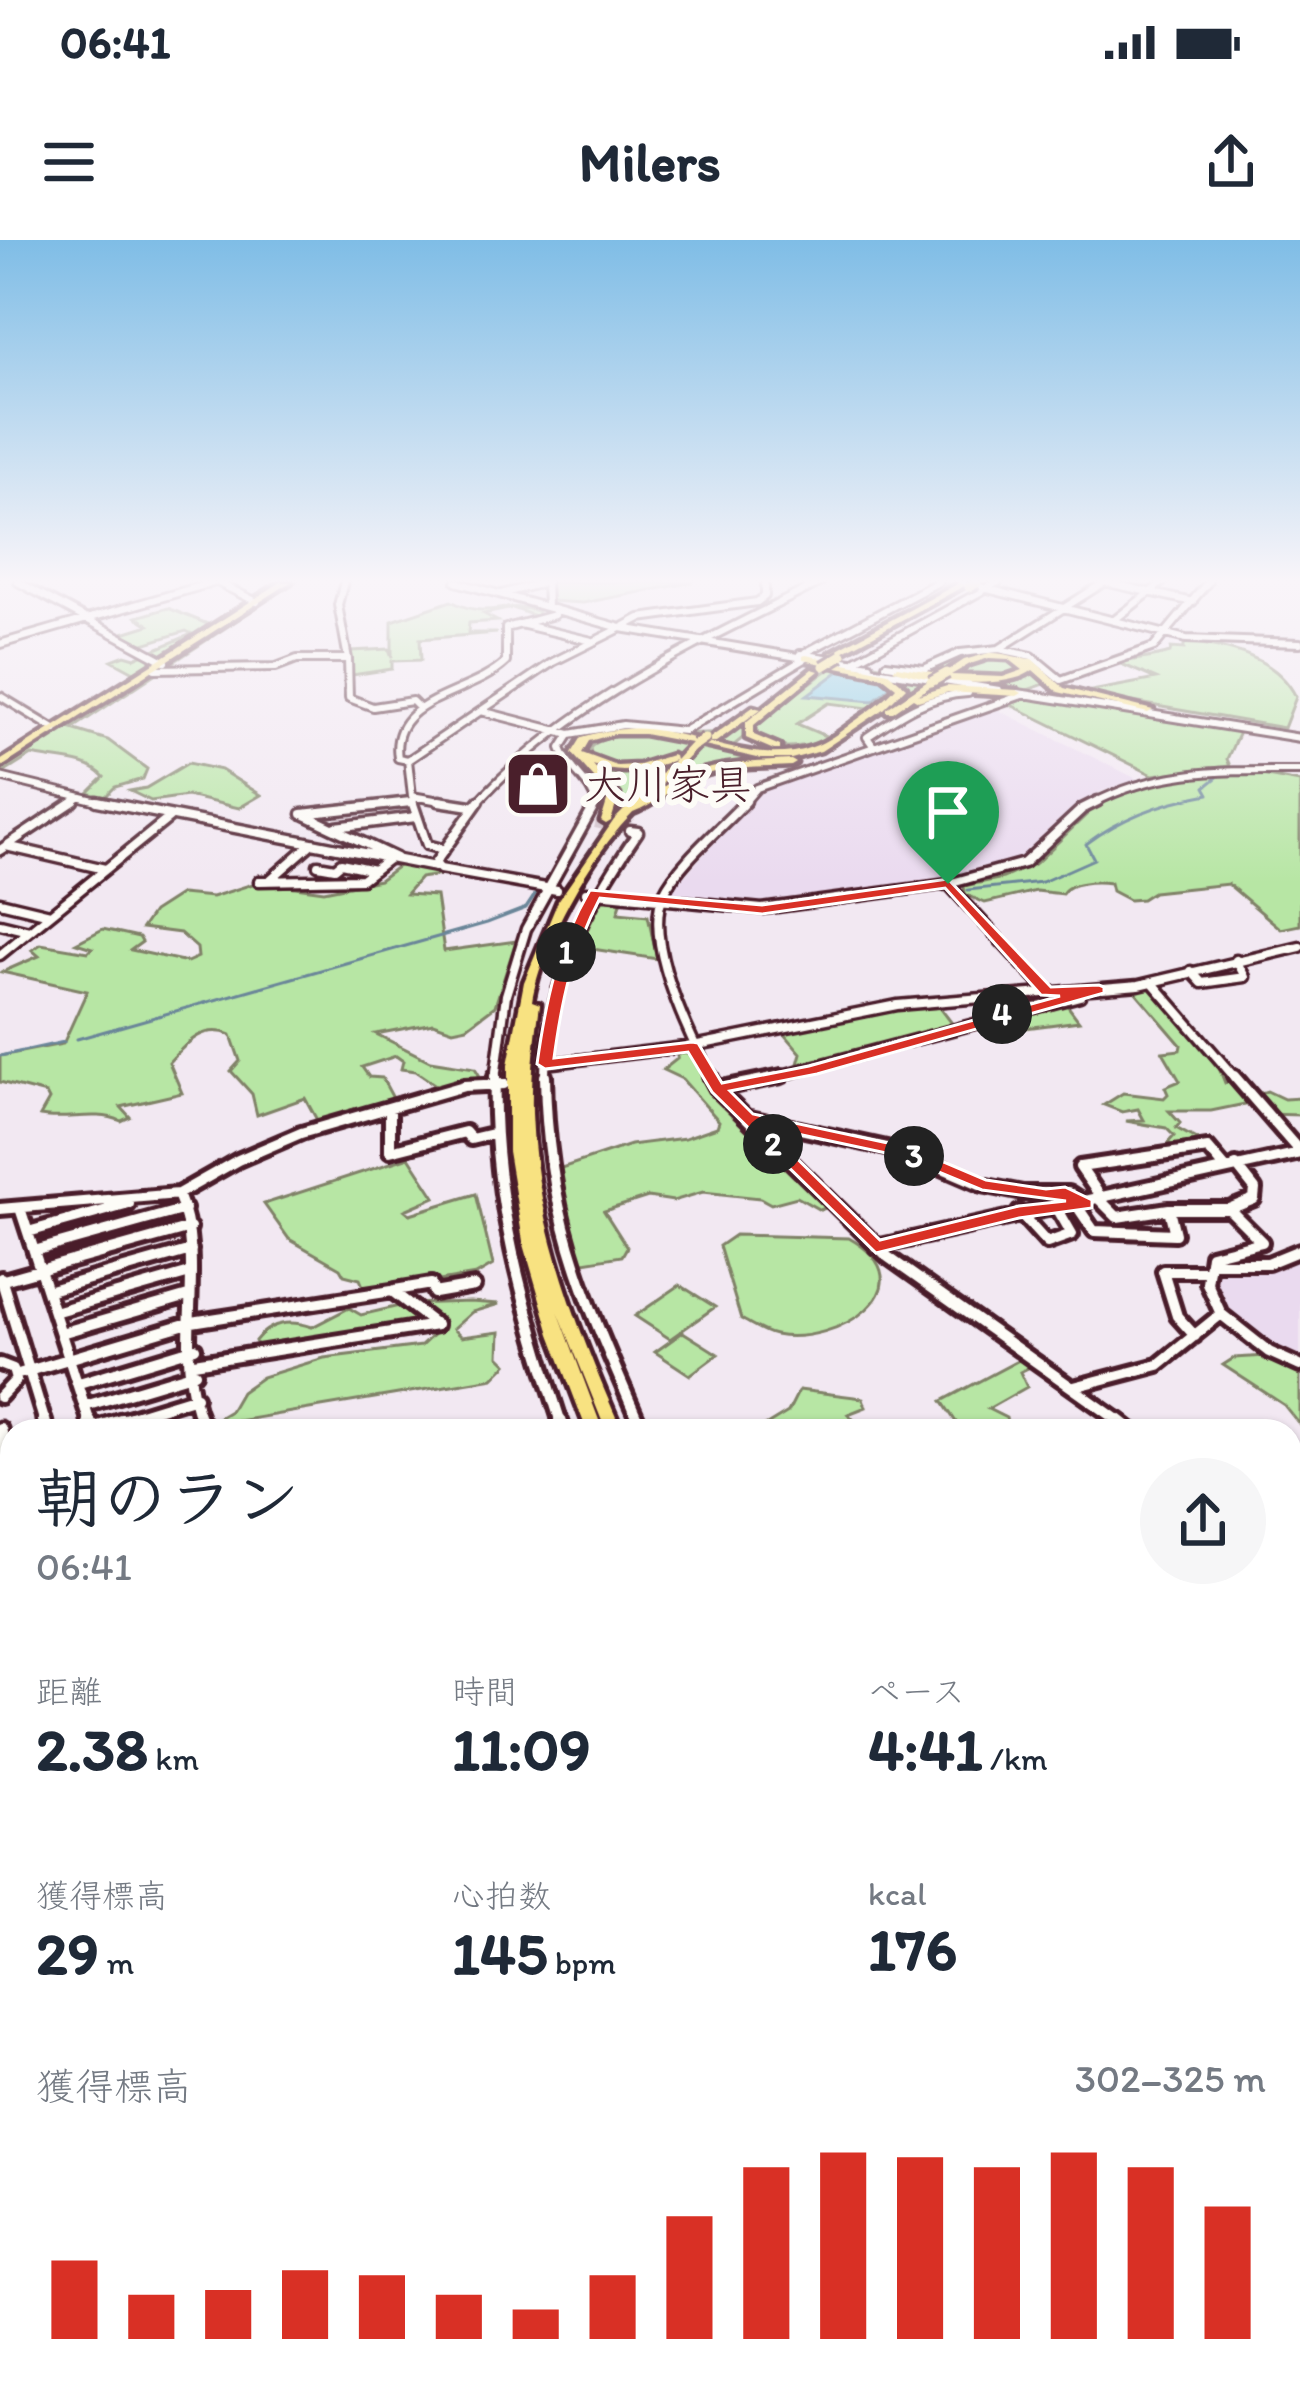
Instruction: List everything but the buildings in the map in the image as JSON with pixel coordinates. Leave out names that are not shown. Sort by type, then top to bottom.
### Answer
[{"type":"highway","points":[[0,765],[133,682]]},
{"type":"highway","points":[[557,888],[615,821],[704,743],[784,682]]},
{"type":"highway","points":[[791,682],[747,730],[755,741],[775,747],[832,744]]},
{"type":"highway","points":[[884,710],[901,687],[897,682]]},
{"type":"highway","points":[[590,1419],[542,1293],[520,1201],[512,1121],[513,1063],[524,1002],[557,888],[613,808],[614,795],[607,784],[577,753],[585,739],[614,730],[646,730],[776,754],[817,749],[928,682]]},
{"type":"highway","points":[[1019,682],[1049,683],[1069,693],[1148,710]]},
{"type":"highway","points":[[884,710],[947,689],[1017,696]]},
{"type":"highway","points":[[704,743],[671,759],[629,769],[591,762],[583,752],[591,740],[602,735],[634,732],[771,756],[832,744]]},
{"type":"highway","points":[[609,1419],[581,1358],[543,1242],[527,1158],[525,1074],[533,1007],[560,925],[592,864],[635,810],[704,743]]},
{"type":"highway","points":[[635,810],[673,781],[693,773],[797,763],[829,754],[832,744]]},
{"type":"street","points":[[349,682],[349,698],[373,707],[412,701],[418,707]]},
{"type":"street","points":[[408,760],[395,752],[396,728],[418,707],[486,682]]},
{"type":"street","points":[[489,682],[512,688]]},
{"type":"street","points":[[408,760],[522,682]]},
{"type":"street","points":[[435,867],[471,806],[551,728],[625,682]]},
{"type":"street","points":[[481,711],[570,734],[611,726],[684,731],[773,682]]},
{"type":"street","points":[[937,682],[1300,736]]},
{"type":"street","points":[[979,682],[1300,736]]},
{"type":"street","points":[[0,696],[56,730]]},
{"type":"street","points":[[1017,696],[757,788],[659,900],[658,932],[692,1046],[718,1089],[876,1247],[1116,1419]]},
{"type":"street","points":[[874,747],[866,742],[867,737],[930,697],[1017,696]]},
{"type":"street","points":[[561,1419],[519,1262],[502,1223],[492,1134],[505,995],[526,928],[557,888],[597,801],[590,786],[563,760],[561,748],[570,734]]},
{"type":"street","points":[[408,760],[416,817],[427,845],[442,849]]},
{"type":"street","points":[[591,893],[789,908],[948,884],[1024,863],[1082,809],[1127,784],[1190,771],[1300,771]]},
{"type":"street","points":[[0,777],[169,818],[557,888]]},
{"type":"street","points":[[3,848],[79,796]]},
{"type":"street","points":[[259,881],[362,879],[396,856],[302,814],[413,800],[471,806]]},
{"type":"street","points":[[331,827],[416,817]]},
{"type":"street","points":[[0,955],[169,818]]},
{"type":"street","points":[[630,831],[638,832],[591,893],[569,943],[538,1084],[553,1193],[571,1256],[594,1326],[637,1419]]},
{"type":"street","points":[[271,879],[311,844]]},
{"type":"street","points":[[3,848],[105,868]]},
{"type":"street","points":[[302,879],[335,849]]},
{"type":"street","points":[[290,863],[335,868],[341,863],[374,870]]},
{"type":"street","points":[[948,884],[1047,992]]},
{"type":"street","points":[[0,902],[50,914]]},
{"type":"street","points":[[0,924],[29,931]]},
{"type":"street","points":[[0,940],[14,943]]},
{"type":"street","points":[[545,1064],[692,1046],[897,1005],[1153,983],[1300,947]]},
{"type":"street","points":[[1191,971],[1202,983],[1244,977],[1236,960]]},
{"type":"street","points":[[876,1247],[1300,1153],[1153,983]]},
{"type":"street","points":[[718,1089],[811,1070],[1099,990]]},
{"type":"street","points":[[0,1209],[178,1194],[238,1160],[302,1133],[464,1086],[499,1084]]},
{"type":"street","points":[[390,1108],[390,1151],[465,1132],[471,1138],[492,1134]]},
{"type":"street","points":[[747,1118],[905,1152],[982,1185],[1046,1195],[1065,1192],[1081,1205],[1094,1232],[1175,1234],[1169,1209]]},
{"type":"street","points":[[1208,1148],[1231,1167],[1256,1196],[1229,1209],[1169,1209],[1117,1217],[1080,1167],[1208,1148]]},
{"type":"street","points":[[178,1194],[190,1228],[188,1295],[201,1419]]},
{"type":"street","points":[[28,1232],[156,1196]]},
{"type":"street","points":[[20,1208],[89,1419]]},
{"type":"street","points":[[1019,1212],[1048,1243],[1072,1234],[1057,1208]]},
{"type":"street","points":[[34,1251],[184,1209]]},
{"type":"street","points":[[1229,1209],[1282,1262]]},
{"type":"street","points":[[43,1419],[1,1279],[190,1228]]},
{"type":"street","points":[[1262,1242],[1211,1255],[1209,1267],[1221,1314],[1269,1352],[1300,1366]]},
{"type":"street","points":[[47,1291],[191,1250]]},
{"type":"street","points":[[1195,1336],[1186,1330],[1169,1300],[1162,1271],[1282,1262],[1300,1250]]},
{"type":"street","points":[[556,1257],[571,1256]]},
{"type":"street","points":[[54,1312],[190,1273]]},
{"type":"street","points":[[15,1375],[192,1322],[430,1284],[434,1293],[474,1286]]},
{"type":"street","points":[[85,1406],[195,1368],[436,1325],[392,1291]]},
{"type":"street","points":[[61,1333],[188,1295]]},
{"type":"street","points":[[1074,1387],[1158,1365],[1221,1314]]},
{"type":"street","points":[[79,1383],[195,1348]]},
{"type":"street","points":[[0,1364],[15,1375]]},
{"type":"street","points":[[0,1397],[14,1386],[15,1375]]},
{"type":"street","points":[[126,1419],[196,1396]]},
{"type":"shaded area","points":[[994,708],[1137,779],[1097,793],[1016,863],[965,877],[791,906],[673,898],[670,893],[760,790]]},
{"type":"shaded area","points":[[1300,1254],[1300,1364],[1274,1351],[1226,1314],[1209,1271],[1216,1266],[1277,1266]]},
{"type":"green space","points":[[126,682],[143,682],[72,729],[108,740],[147,769],[143,779],[115,787],[104,798],[88,793],[104,777],[80,763],[32,755],[0,775],[0,758]]},
{"type":"green space","points":[[811,682],[1049,682],[1011,696],[941,692],[908,705],[884,699],[868,708],[829,703],[797,724],[828,737],[823,741],[784,747],[766,743],[751,731],[728,750],[803,758],[799,760],[708,766],[650,778],[618,808],[614,791],[592,757],[590,748],[616,737],[729,731],[773,710]]},
{"type":"green space","points":[[1138,682],[1286,682],[1296,697],[1284,728],[1081,693]]},
{"type":"green space","points":[[1021,698],[1240,730],[1227,759],[1230,766],[1153,775],[1007,703]]},
{"type":"green space","points":[[188,763],[221,770],[261,795],[239,808],[187,796],[151,801],[130,791],[146,788]]},
{"type":"green space","points":[[1234,770],[1300,782],[1300,925],[1281,929],[1228,884],[1153,892],[1129,900],[1104,882],[1076,885],[1062,894],[1036,891],[985,903],[965,894],[964,886],[1003,878],[1036,863],[1103,799],[1159,779]]},
{"type":"green space","points":[[402,863],[448,874],[420,878],[406,894],[436,896],[444,951],[516,941],[495,1006],[467,1027],[453,1030],[433,1023],[376,1034],[430,1061],[475,1068],[481,1078],[443,1090],[415,1071],[401,1069],[403,1061],[396,1056],[362,1067],[369,1077],[382,1078],[395,1102],[389,1105],[318,1122],[305,1098],[257,1115],[252,1094],[231,1071],[240,1061],[231,1035],[212,1032],[196,1037],[169,1062],[182,1093],[121,1107],[130,1117],[121,1121],[102,1116],[40,1116],[49,1100],[46,1094],[0,1082],[0,1056],[63,1044],[87,991],[2,972],[39,956],[32,950],[41,944],[88,952],[92,948],[76,943],[103,929],[139,937],[142,942],[131,950],[187,962],[198,957],[197,948],[180,933],[142,928],[153,912],[181,894],[212,897],[259,882],[324,891],[379,880]]},
{"type":"green space","points":[[596,898],[622,900],[618,913],[648,916],[657,959],[573,946]]},
{"type":"green space","points":[[1151,987],[1217,1063],[1225,1083],[1244,1078],[1258,1094],[1267,1091],[1284,1099],[1300,1098],[1300,1115],[1266,1114],[1255,1102],[1211,1111],[1169,1111],[1180,1123],[1176,1128],[1205,1144],[1176,1148],[1168,1143],[1174,1136],[1166,1128],[1126,1121],[1144,1120],[1138,1109],[1122,1112],[1104,1105],[1123,1093],[1164,1098],[1168,1094],[1165,1087],[1180,1081],[1163,1052],[1180,1050],[1181,1045],[1134,990]]},
{"type":"green space","points":[[1064,1001],[1079,1021],[1018,1029],[998,1021],[786,1071],[798,1064],[801,1053],[783,1032],[896,1008],[938,1005],[954,1026]]},
{"type":"green space","points":[[692,1049],[704,1069],[828,1207],[820,1210],[797,1197],[771,1204],[760,1198],[703,1192],[673,1201],[648,1197],[604,1211],[627,1247],[622,1256],[584,1262],[578,1258],[558,1169],[630,1145],[685,1138],[717,1127],[719,1121],[682,1079],[663,1070],[677,1059],[678,1051]]},
{"type":"green space","points":[[409,1157],[435,1197],[405,1210],[410,1214],[476,1194],[493,1265],[476,1275],[360,1294],[355,1290],[363,1286],[360,1279],[344,1275],[340,1268],[289,1239],[264,1204]]},
{"type":"green space","points":[[735,1235],[849,1238],[873,1256],[882,1275],[879,1293],[867,1309],[824,1332],[799,1336],[766,1332],[741,1319],[719,1246]]},
{"type":"green space","points":[[680,1285],[715,1307],[670,1339],[635,1316]]},
{"type":"green space","points":[[408,1304],[499,1304],[472,1312],[453,1329],[461,1337],[500,1332],[499,1356],[507,1364],[493,1378],[250,1419],[217,1419],[262,1377],[324,1358],[421,1346],[437,1331],[261,1351],[255,1341],[274,1326],[312,1327],[349,1308],[361,1315]]},
{"type":"green space","points":[[683,1332],[718,1354],[690,1375],[655,1352]]},
{"type":"green space","points":[[1267,1356],[1300,1368],[1300,1419],[1223,1365],[1234,1358]]},
{"type":"green space","points":[[1023,1358],[1030,1367],[1020,1372],[1027,1387],[988,1409],[1006,1419],[954,1419],[942,1401]]},
{"type":"green space","points":[[799,1390],[863,1398],[866,1407],[848,1414],[853,1419],[777,1419],[788,1412]]},
{"type":"water","points":[[824,682],[892,686],[873,701],[807,695]]},
{"type":"waterway","points":[[968,890],[1042,882],[1094,859],[1086,844],[1129,818],[1209,794],[1205,787],[1220,775],[1257,774]]},
{"type":"waterway","points":[[77,1039],[487,923],[526,908],[536,893]]},
{"type":"waterway","points":[[0,1056],[64,1042]]},
{"type":"tunnel","points":[[595,824],[630,831]]},
{"type":"place","name":"大川家具","points":[[538,784]]},
{"type":"route","points":[[948,884],[762,909],[595,893],[569,943],[557,981],[545,1064],[692,1046],[718,1089],[852,1225],[876,1247],[1019,1212],[1085,1204],[1065,1192],[1046,1195],[982,1185],[905,1152],[747,1118],[718,1089],[811,1070],[1099,990],[1047,992],[948,884]]}]
